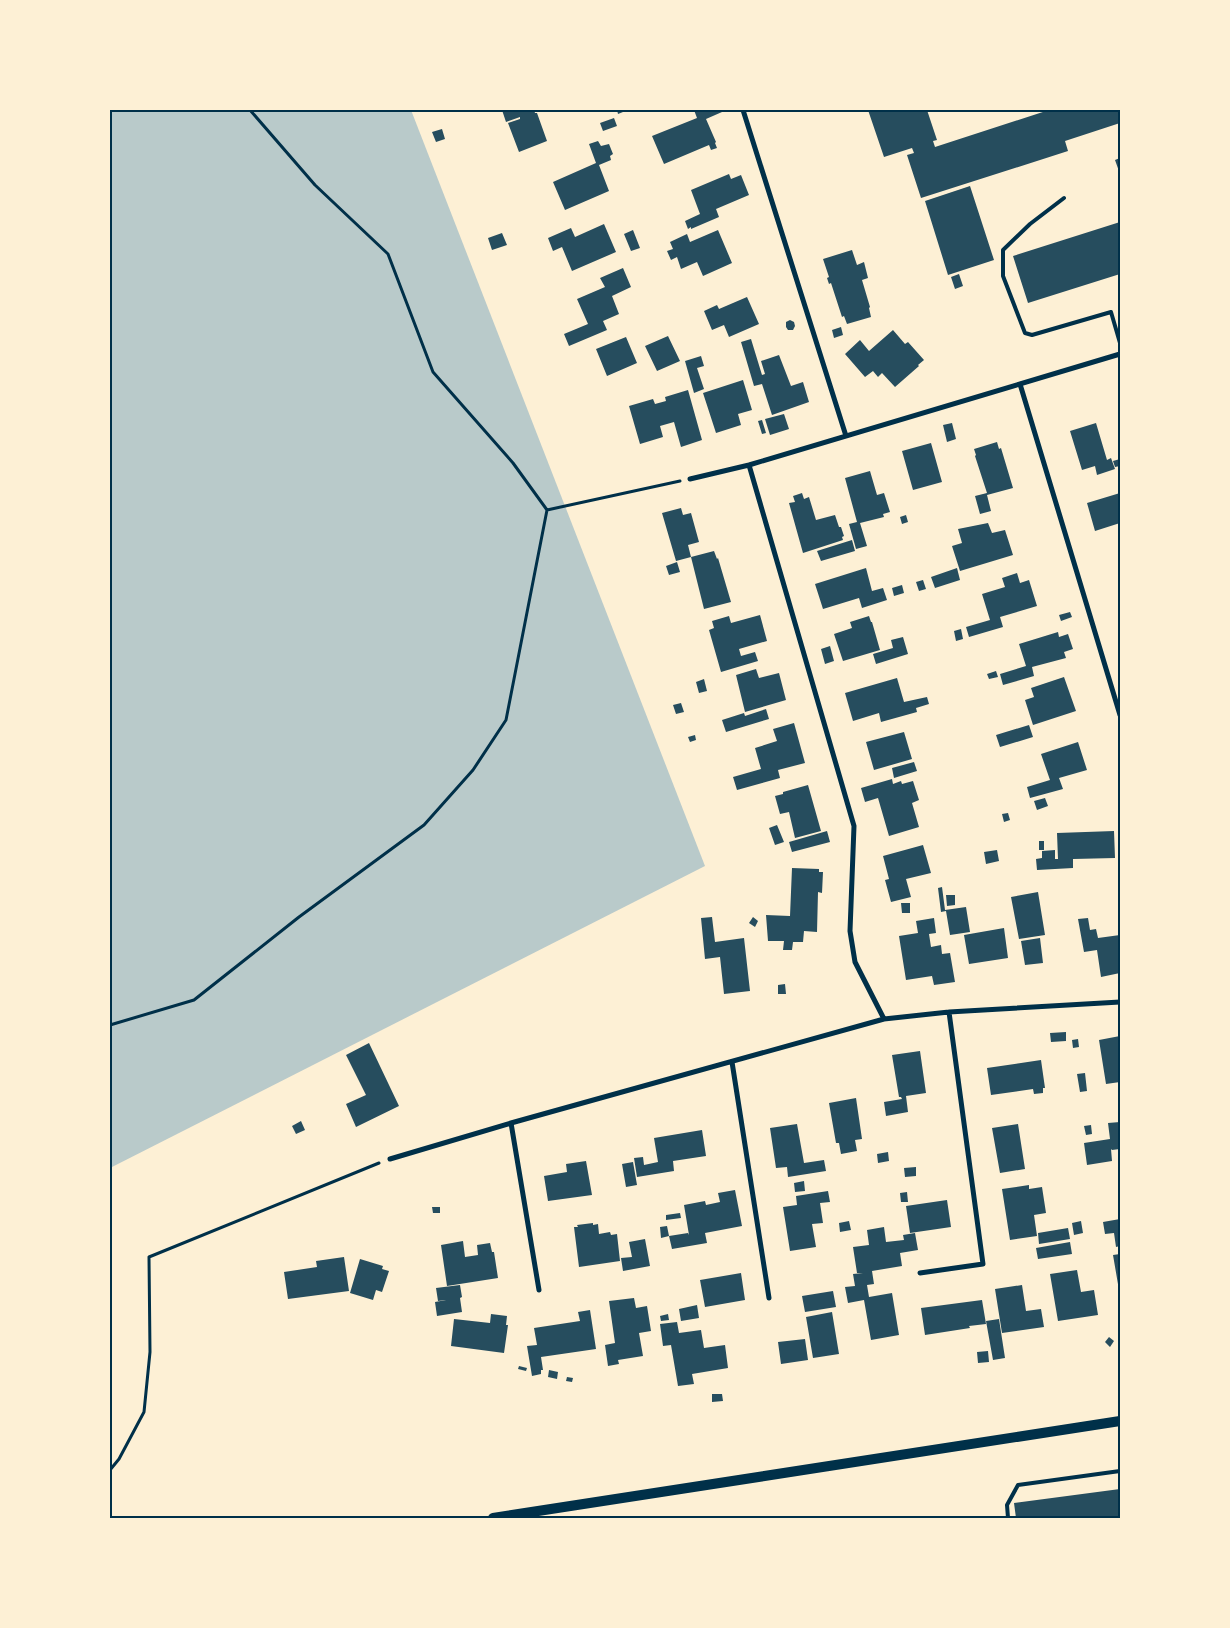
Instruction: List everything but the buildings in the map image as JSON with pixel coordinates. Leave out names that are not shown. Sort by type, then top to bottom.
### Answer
[{"type":"main road","points":[[493,1518],[1120,1420]]},
{"type":"street","points":[[744,110],[846,436]]},
{"type":"street","points":[[690,478],[749,465],[1120,354]]},
{"type":"street","points":[[1020,384],[1120,715]]},
{"type":"street","points":[[749,465],[854,826],[850,931],[855,962],[884,1019]]},
{"type":"street","points":[[390,1159],[510,1123],[884,1019],[949,1012],[1120,1002]]},
{"type":"street","points":[[920,1273],[983,1264],[949,1012]]},
{"type":"street","points":[[732,1062],[769,1298]]},
{"type":"street","points":[[510,1123],[539,1290]]},
{"type":"lane","points":[[1064,198],[1030,224],[1003,250],[1003,276],[1025,334],[1032,335],[1111,312],[1120,343]]},
{"type":"lane","points":[[1008,1518],[1006,1505],[1018,1485],[1120,1471]]},
{"type":"path","points":[[110,1025],[194,1000],[299,917],[424,825],[473,770],[506,720],[548,510],[513,463],[433,372],[388,254],[314,185],[250,110]]},
{"type":"path","points":[[548,510],[690,478]]},
{"type":"path","points":[[110,1470],[119,1460],[144,1412],[150,1352],[149,1257],[390,1159]]},
{"type":"shaded area","points":[[110,110],[411,110],[705,866],[110,1168]]}]
